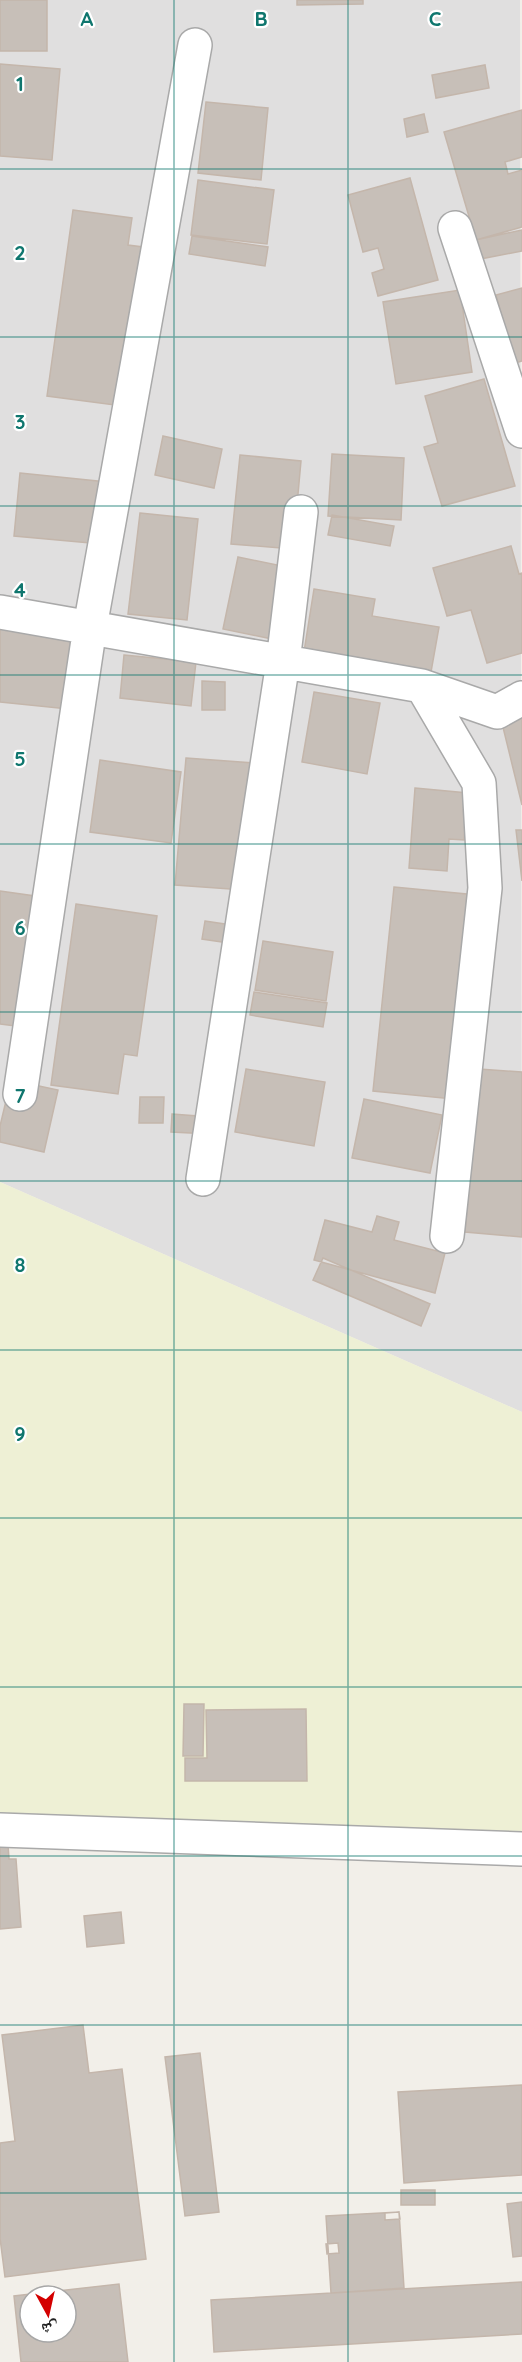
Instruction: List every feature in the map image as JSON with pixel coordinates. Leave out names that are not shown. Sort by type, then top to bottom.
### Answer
[{"type":"street","points":[[20,1094],[90,627],[195,45]]},
{"type":"street","points":[[455,228],[522,431]]},
{"type":"street","points":[[203,1179],[283,662],[301,512]]},
{"type":"street","points":[[0,612],[422,686],[497,712],[522,698]]},
{"type":"street","points":[[422,686],[479,783],[485,888],[447,1236]]},
{"type":"street","points":[[0,1830],[522,1849]]},
{"type":"shaded area","points":[[0,0],[520,0],[522,1412],[0,1182]]},
{"type":"green space","points":[[0,1182],[522,1412],[522,1854],[0,1831]]},
{"type":"building","points":[[0,0],[47,0],[47,51],[0,51]]},
{"type":"building","points":[[297,0],[363,0],[363,4],[297,5]]},
{"type":"building","points":[[0,64],[60,69],[52,160],[0,156]]},
{"type":"building","points":[[485,65],[489,88],[436,98],[432,75]]},
{"type":"building","points":[[206,102],[268,108],[261,180],[198,173]]},
{"type":"building","points":[[522,110],[522,157],[505,162],[508,174],[522,170],[522,227],[476,240],[444,132]]},
{"type":"building","points":[[424,114],[428,132],[407,137],[404,119]]},
{"type":"building","points":[[410,178],[438,280],[378,296],[372,273],[384,269],[378,248],[363,252],[348,195]]},
{"type":"building","points":[[198,180],[274,190],[267,244],[191,235]]},
{"type":"building","points":[[73,210],[132,218],[128,245],[151,248],[130,407],[47,396]]},
{"type":"building","points":[[522,230],[522,251],[475,260],[471,241]]},
{"type":"building","points":[[192,236],[268,247],[265,266],[189,254]]},
{"type":"building","points":[[522,288],[522,361],[515,363],[496,295]]},
{"type":"building","points":[[460,290],[472,372],[396,384],[383,302]]},
{"type":"building","points":[[484,379],[515,486],[442,506],[424,447],[438,443],[425,396]]},
{"type":"building","points":[[163,436],[222,449],[214,488],[155,475]]},
{"type":"building","points":[[332,454],[404,458],[401,520],[328,516]]},
{"type":"building","points":[[240,455],[301,461],[293,549],[231,544]]},
{"type":"building","points":[[20,473],[107,482],[101,544],[14,536]]},
{"type":"building","points":[[140,513],[198,519],[187,620],[128,614]]},
{"type":"building","points":[[332,515],[394,526],[390,546],[328,535]]},
{"type":"building","points":[[511,546],[519,574],[522,573],[522,653],[487,663],[471,610],[447,616],[433,568]]},
{"type":"building","points":[[238,557],[292,568],[277,640],[223,629]]},
{"type":"building","points":[[314,589],[375,599],[372,616],[439,627],[431,672],[304,652]]},
{"type":"building","points":[[0,628],[76,637],[68,709],[0,702]]},
{"type":"building","points":[[124,655],[196,662],[191,706],[120,698]]},
{"type":"building","points":[[202,681],[225,682],[225,710],[202,710]]},
{"type":"building","points":[[314,692],[380,703],[367,774],[302,762]]},
{"type":"building","points":[[522,714],[522,805],[501,719]]},
{"type":"building","points":[[186,758],[254,763],[244,890],[175,885]]},
{"type":"building","points":[[100,760],[181,772],[171,843],[90,832]]},
{"type":"building","points":[[415,788],[468,793],[464,840],[449,839],[447,871],[409,868]]},
{"type":"building","points":[[516,830],[522,830],[522,881]]},
{"type":"building","points":[[394,887],[477,895],[453,1099],[373,1091]]},
{"type":"building","points":[[0,891],[42,897],[23,1027],[0,1024]]},
{"type":"building","points":[[76,904],[157,916],[137,1056],[124,1054],[118,1094],[51,1085]]},
{"type":"building","points":[[205,921],[231,925],[228,943],[202,939]]},
{"type":"building","points":[[263,941],[333,952],[326,1001],[255,990]]},
{"type":"building","points":[[254,992],[327,1003],[323,1027],[250,1015]]},
{"type":"building","points":[[246,1069],[325,1082],[314,1146],[235,1132]]},
{"type":"building","points":[[479,1069],[522,1072],[522,1237],[465,1232]]},
{"type":"building","points":[[11,1080],[58,1090],[44,1152],[0,1142],[0,1126]]},
{"type":"building","points":[[140,1097],[164,1097],[163,1123],[139,1123]]},
{"type":"building","points":[[364,1099],[442,1115],[430,1173],[352,1158]]},
{"type":"building","points":[[172,1114],[211,1117],[210,1134],[171,1132]]},
{"type":"building","points":[[377,1216],[399,1222],[394,1240],[445,1253],[435,1293],[314,1260],[325,1220],[372,1232]]},
{"type":"building","points":[[323,1258],[430,1304],[421,1326],[313,1280]]},
{"type":"building","points":[[184,1704],[204,1704],[203,1756],[183,1756]]},
{"type":"building","points":[[306,1709],[307,1781],[185,1781],[185,1758],[207,1758],[206,1710]]},
{"type":"building","points":[[0,1830],[7,1830],[9,1859],[16,1859],[21,1927],[0,1929]]},
{"type":"building","points":[[121,1912],[124,1943],[87,1947],[84,1916]]},
{"type":"building","points":[[83,2025],[89,2073],[122,2069],[146,2259],[5,2277],[0,2238],[0,2143],[15,2141],[2,2035]]},
{"type":"building","points":[[200,2053],[219,2212],[185,2216],[165,2057]]},
{"type":"building","points":[[522,2085],[522,2175],[404,2183],[398,2092]]},
{"type":"building","points":[[401,2190],[435,2190],[435,2205],[401,2205]]},
{"type":"building","points":[[522,2202],[522,2256],[513,2257],[507,2204]]},
{"type":"building","points":[[399,2212],[404,2288],[331,2293],[326,2216]]},
{"type":"building","points":[[399,2212],[400,2219],[385,2220],[385,2213]]},
{"type":"building","points":[[338,2243],[339,2253],[327,2254],[326,2244]]},
{"type":"building","points":[[522,2282],[522,2334],[214,2352],[211,2300]]},
{"type":"building","points":[[119,2284],[128,2362],[21,2362],[19,2344],[78,2344],[78,2289]]},
{"type":"building","points":[[14,2296],[18,2296],[18,2334]]}]
